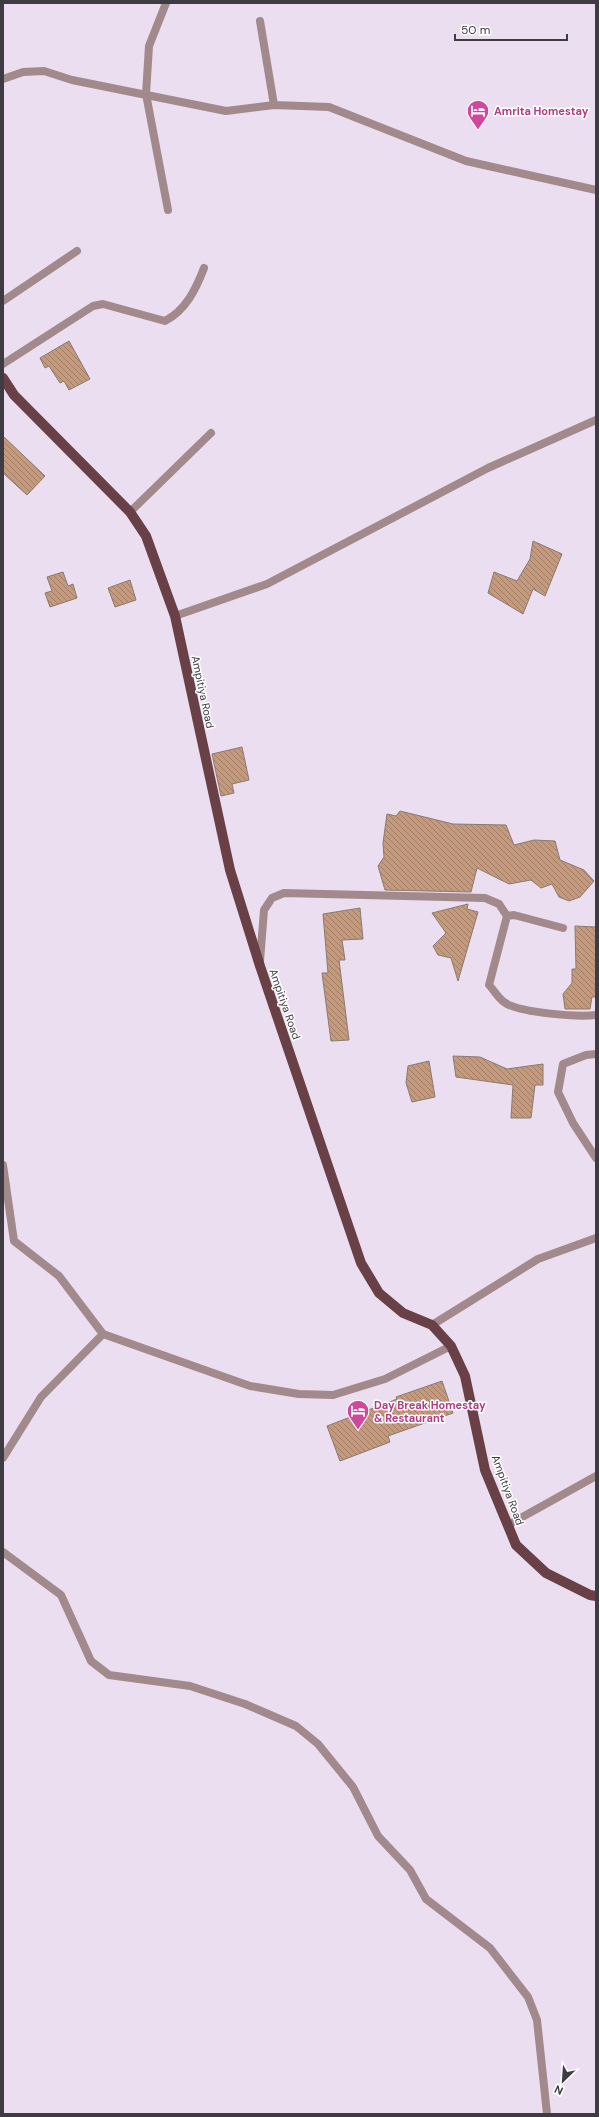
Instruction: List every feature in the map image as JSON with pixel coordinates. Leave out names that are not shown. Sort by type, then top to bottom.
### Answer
[{"type":"main road","name":"Ampitiya Road","points":[[3,378],[14,395],[130,512],[146,536],[175,616],[230,870],[260,966],[361,1263],[379,1293],[403,1313],[432,1325],[451,1346],[465,1376],[485,1470],[516,1545],[546,1573],[590,1595],[596,1596]]},
{"type":"street","points":[[166,3],[149,46],[146,94],[168,210]]},
{"type":"street","points":[[260,21],[274,105]]},
{"type":"street","points":[[3,79],[23,72],[44,71],[72,80],[226,111],[274,105],[329,107],[466,161],[596,190]]},
{"type":"street","points":[[3,301],[77,251]]},
{"type":"street","points":[[3,364],[93,306],[103,304],[165,321],[177,315],[197,287],[204,268]]},
{"type":"street","points":[[175,616],[267,584],[488,468],[596,420]]},
{"type":"street","points":[[130,512],[211,433]]},
{"type":"street","points":[[260,966],[264,910],[272,898],[284,893],[485,898],[499,904],[507,916],[489,985],[504,1002],[530,1011],[585,1016],[596,1015]]},
{"type":"street","points":[[507,916],[514,915],[563,928]]},
{"type":"street","points":[[596,1054],[586,1055],[563,1064],[558,1092],[573,1123],[596,1158]]},
{"type":"street","points":[[3,1165],[14,1241],[59,1276],[103,1334],[250,1386],[299,1394],[333,1394],[385,1379],[451,1346]]},
{"type":"street","points":[[432,1325],[538,1259],[596,1238]]},
{"type":"street","points":[[3,1458],[41,1397],[103,1334]]},
{"type":"street","points":[[508,1525],[596,1476]]},
{"type":"street","points":[[3,1552],[61,1595],[91,1661],[108,1675],[190,1686],[244,1704],[296,1726],[318,1744],[353,1787],[378,1836],[410,1870],[426,1899],[490,1948],[528,1997],[537,2020],[547,2114]]},
{"type":"building","points":[[69,341],[90,379],[69,390],[64,381],[60,383],[49,366],[45,368],[40,358]]},
{"type":"building","points":[[3,436],[45,476],[27,495],[3,473]]},
{"type":"building","points":[[533,541],[562,554],[545,596],[533,589],[523,614],[488,593],[494,572],[517,581],[530,559]]},
{"type":"building","points":[[63,572],[68,586],[73,584],[77,598],[50,607],[45,593],[52,591],[47,577]]},
{"type":"building","points":[[130,580],[136,600],[115,607],[108,588]]},
{"type":"building","points":[[242,747],[249,780],[232,784],[234,793],[221,796],[212,754]]},
{"type":"building","points":[[400,811],[453,824],[506,825],[514,845],[534,840],[555,841],[560,860],[584,870],[594,881],[580,897],[569,901],[559,897],[552,884],[541,888],[531,880],[509,884],[477,868],[471,892],[385,890],[378,866],[384,857],[383,843],[387,814],[396,816]]},
{"type":"building","points":[[468,904],[467,909],[478,912],[458,981],[451,958],[438,955],[433,946],[446,933],[432,913]]},
{"type":"building","points":[[360,908],[363,939],[342,940],[345,960],[339,960],[349,1040],[331,1041],[322,973],[328,973],[323,914]]},
{"type":"building","points":[[575,926],[596,927],[596,997],[592,997],[590,1009],[565,1009],[563,994],[572,983],[572,969],[576,969]]},
{"type":"building","points":[[453,1056],[480,1057],[507,1069],[543,1064],[543,1085],[535,1085],[531,1118],[511,1118],[513,1085],[456,1077]]},
{"type":"building","points":[[429,1061],[435,1097],[412,1102],[406,1083],[408,1066]]},
{"type":"building","points":[[442,1381],[453,1413],[388,1436],[390,1442],[340,1461],[327,1426],[397,1399],[396,1397]]},
{"type":"place","name":"Amrita Homestay","points":[[478,130]]},
{"type":"place","name":"Day Break Homestay & Restaurant","points":[[358,1430]]}]
